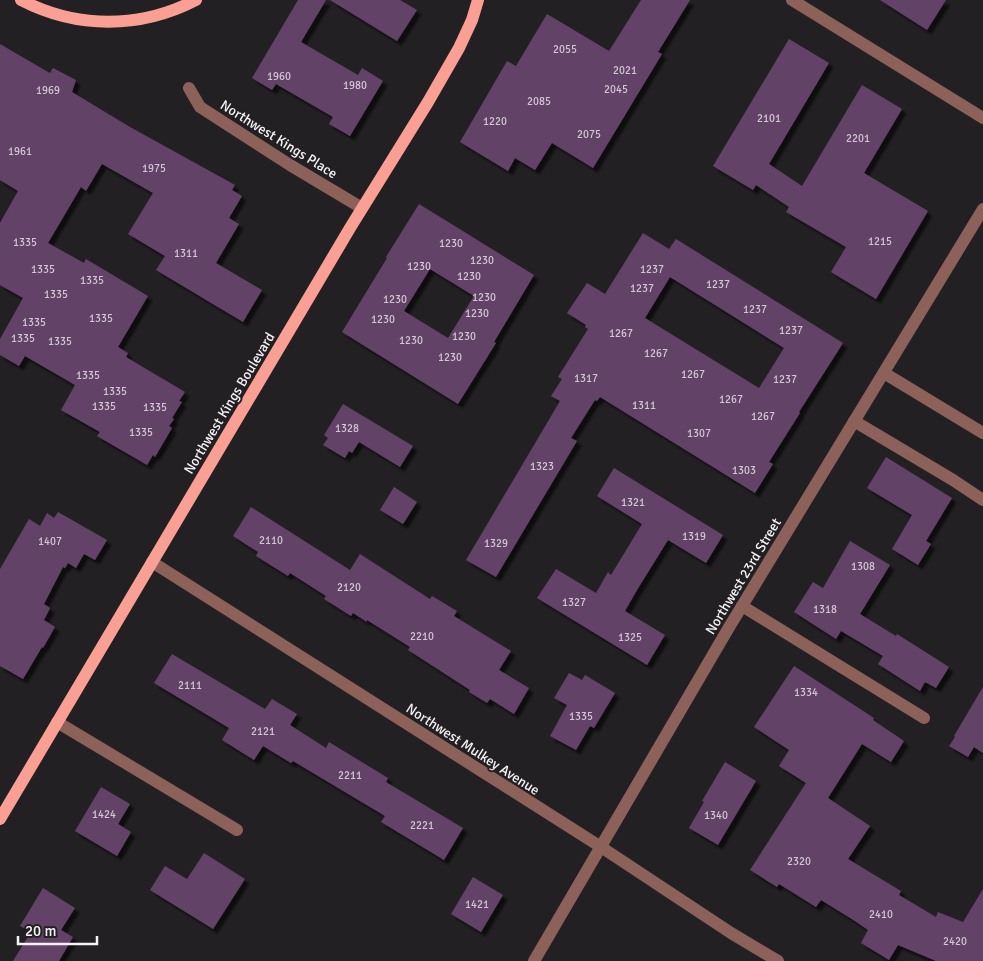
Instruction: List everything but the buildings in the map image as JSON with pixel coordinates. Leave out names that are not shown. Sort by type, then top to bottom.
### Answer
[{"type":"main road","points":[[21,0],[58,16],[96,22],[123,22],[157,16],[196,0]]},
{"type":"main road","name":"Northwest Kings Boulevard","points":[[0,819],[362,208],[428,102],[459,48],[472,20],[478,0]]},
{"type":"street","points":[[792,0],[983,118]]},
{"type":"street","name":"Northwest Kings Place","points":[[189,88],[200,107],[290,165],[362,208]]},
{"type":"street","name":"Northwest 23rd Street","points":[[534,961],[742,606],[983,209]]},
{"type":"street","points":[[884,373],[983,433]]},
{"type":"street","points":[[854,421],[983,500]]},
{"type":"street","name":"Northwest Mulkey Avenue","points":[[152,562],[778,961]]},
{"type":"street","points":[[742,606],[924,718]]},
{"type":"street","points":[[57,722],[237,830]]}]
